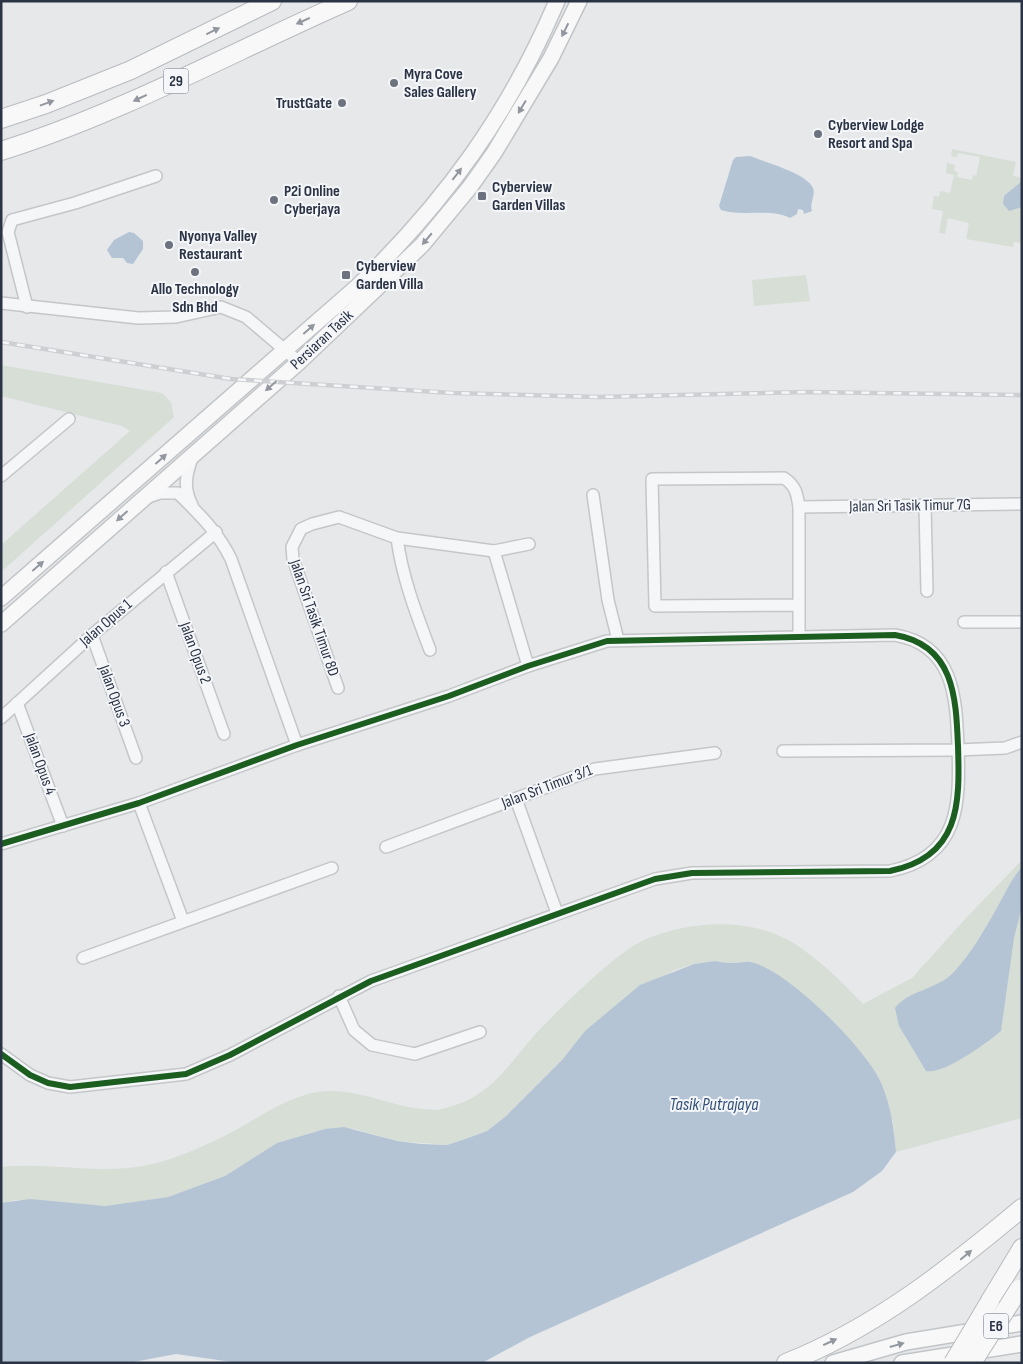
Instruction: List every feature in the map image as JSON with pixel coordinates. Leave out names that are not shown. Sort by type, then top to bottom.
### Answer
[{"type":"highway","name":"29","points":[[1,119],[46,104],[131,70],[272,1]]},
{"type":"highway","name":"29","points":[[1,151],[39,139],[111,111],[348,1]]},
{"type":"highway","points":[[786,1363],[863,1327],[952,1266],[1022,1208]]},
{"type":"highway","name":"E6","points":[[953,1363],[1022,1248]]},
{"type":"highway","name":"E6","points":[[972,1363],[1020,1286]]},
{"type":"main road","name":"Persiaran Tasik","points":[[1,598],[286,349],[399,246],[445,191],[490,130],[535,52],[557,1]]},
{"type":"main road","name":"Persiaran Tasik","points":[[1,624],[194,452],[299,362],[422,245],[470,187],[494,153],[547,66],[578,1]]},
{"type":"main road","points":[[833,1363],[906,1342],[1022,1323]]},
{"type":"main road","points":[[902,1363],[1022,1344]]},
{"type":"street","points":[[27,307],[8,232],[12,220],[25,214],[76,203],[156,176]]},
{"type":"street","points":[[1,303],[138,318],[176,317],[221,307],[246,317],[299,362]]},
{"type":"street","points":[[1,476],[69,419]]},
{"type":"street","points":[[194,452],[186,474],[186,486],[194,508]]},
{"type":"street","points":[[799,605],[658,607],[654,604],[652,479],[784,478],[792,484],[797,492],[799,507],[799,605],[799,636]]},
{"type":"street","points":[[140,501],[160,493],[178,493],[216,532],[231,559],[296,744]]},
{"type":"street","points":[[593,495],[612,640]]},
{"type":"street","name":"Jalan Sri Tasik Timur 7G","points":[[799,507],[1022,504]]},
{"type":"street","points":[[925,506],[927,591]]},
{"type":"street","name":"Jalan Sri Tasik Timur 8D","points":[[338,688],[304,596],[293,559],[292,547],[301,529],[312,524],[340,517],[397,538]]},
{"type":"street","name":"Jalan Opus 1","points":[[1,718],[92,635],[216,532]]},
{"type":"street","points":[[430,650],[411,600],[400,559],[397,538],[494,551],[529,544]]},
{"type":"street","points":[[494,551],[528,666]]},
{"type":"street","name":"Jalan Opus 2","points":[[166,572],[224,734]]},
{"type":"street","points":[[964,622],[1022,622]]},
{"type":"street","name":"Jalan Opus 3","points":[[92,635],[136,758]]},
{"type":"street","points":[[1,844],[139,804],[296,744],[449,696],[528,666],[612,640],[895,635],[906,637],[924,646],[941,662],[951,683],[956,703],[960,790],[953,821],[938,848],[927,858],[914,865],[890,871],[692,873],[668,875],[557,912],[381,977],[339,996],[204,1068],[171,1077],[70,1087],[48,1084],[30,1076],[1,1054]]},
{"type":"street","name":"Jalan Opus 4","points":[[17,703],[63,826]]},
{"type":"street","points":[[783,751],[958,750],[1005,748],[1022,742]]},
{"type":"street","name":"Jalan Sri Timur 3/1","points":[[386,847],[583,772],[607,766],[715,753]]},
{"type":"street","points":[[516,799],[557,912]]},
{"type":"street","points":[[139,804],[183,921]]},
{"type":"street","points":[[83,958],[332,868]]},
{"type":"street","points":[[339,996],[358,1036],[372,1045],[408,1054],[422,1052],[480,1032]]},
{"type":"shaded area","points":[[952,149],[1016,162],[1013,176],[1022,178],[1022,243],[1014,242],[1013,247],[966,239],[969,223],[948,218],[945,234],[939,233],[943,211],[932,209],[934,196],[939,197],[940,191],[950,193],[954,175],[946,173],[947,163],[955,165],[954,171],[958,172],[957,177],[972,180],[973,175],[976,176],[980,157],[958,153],[957,157],[951,156]]},
{"type":"shaded area","points":[[806,275],[810,301],[754,306],[752,280]]},
{"type":"shaded area","points":[[1,365],[162,393],[171,402],[174,417],[1,572],[1,545],[130,431],[122,426],[1,396]]},
{"type":"shaded area","points":[[1022,860],[1022,1118],[896,1152],[893,1121],[767,970],[749,962],[715,961],[694,964],[674,970],[585,1031],[562,1060],[505,1117],[487,1131],[447,1145],[397,1141],[355,1129],[325,1129],[277,1143],[225,1176],[168,1197],[105,1206],[16,1200],[1,1203],[1,1167],[39,1166],[114,1169],[152,1164],[204,1146],[284,1103],[317,1092],[331,1091],[358,1094],[410,1107],[435,1110],[460,1103],[476,1096],[501,1075],[545,1024],[618,957],[642,941],[681,928],[723,924],[744,926],[764,930],[784,938],[818,961],[863,1004],[912,978]]},
{"type":"water","points":[[750,156],[794,173],[809,183],[814,191],[811,205],[812,211],[804,214],[803,210],[798,209],[797,214],[790,218],[774,214],[738,213],[721,210],[719,206],[733,160],[736,157]]},
{"type":"water","points":[[1022,181],[1022,207],[1009,211],[1003,204],[1004,196]]},
{"type":"water","points":[[129,232],[134,233],[143,241],[143,249],[133,264],[127,263],[123,258],[112,258],[107,250],[114,240]]},
{"type":"water","points":[[1022,867],[1022,906],[1014,938],[1001,1031],[976,1050],[954,1063],[934,1071],[926,1071],[899,1026],[895,1008],[908,997],[939,983],[953,973],[966,958]]},
{"type":"water","name":"Tasik Putrajaya","points":[[715,961],[732,963],[750,962],[784,979],[825,1013],[861,1052],[874,1070],[888,1102],[896,1152],[882,1171],[853,1192],[530,1337],[482,1363],[239,1363],[176,1354],[128,1363],[1,1363],[1,1203],[30,1199],[105,1206],[168,1197],[225,1176],[277,1143],[325,1129],[344,1127],[397,1141],[421,1144],[447,1145],[468,1138],[487,1131],[505,1117],[562,1060],[585,1031],[640,985],[694,964]]},
{"type":"railway","points":[[1,342],[231,379],[452,393],[598,397],[807,392],[1022,395]]},
{"type":"cycle path","points":[[1,844],[139,803],[297,745],[449,696],[528,666],[607,641],[895,635],[915,641],[929,650],[940,662],[948,676],[956,709],[959,767],[956,807],[951,825],[943,841],[930,854],[913,864],[890,871],[692,873],[655,879],[371,981],[230,1055],[186,1074],[70,1087],[48,1083],[30,1075],[1,1054]]},
{"type":"place","name":"Myra Cove Sales Gallery","points":[[394,83]]},
{"type":"place","name":"TrustGate","points":[[342,103]]},
{"type":"place","name":"Cyberview Lodge Resort and Spa","points":[[818,134]]},
{"type":"place","name":"Cyberview Garden Villas","points":[[482,196]]},
{"type":"place","name":"P2i Online Cyberjaya","points":[[274,200]]},
{"type":"place","name":"Nyonya Valley Restaurant","points":[[169,245]]},
{"type":"place","name":"Allo Technology Sdn Bhd","points":[[195,272]]},
{"type":"place","name":"Cyberview Garden Villa","points":[[346,275]]}]
